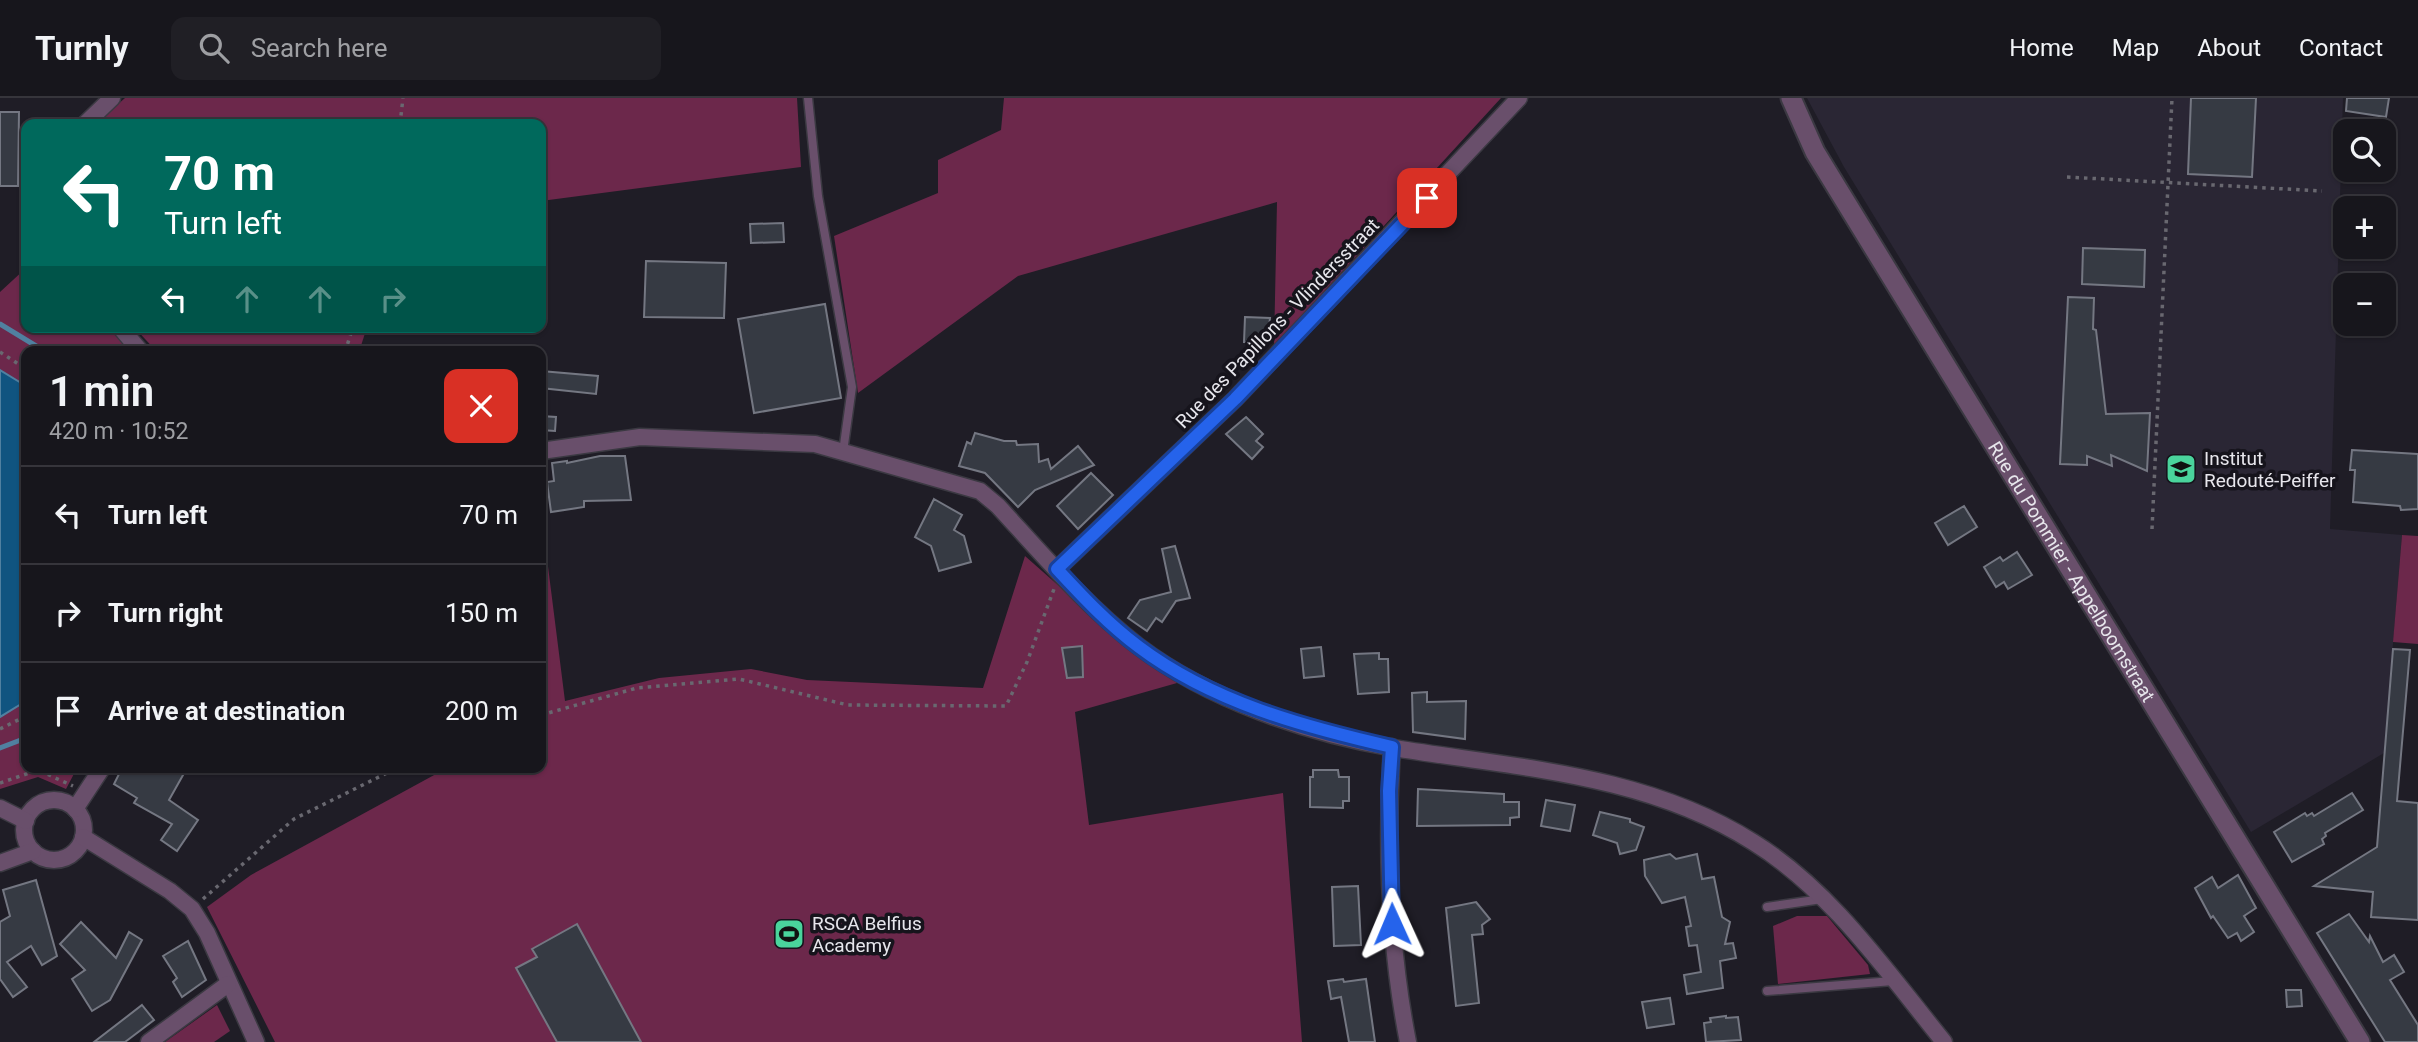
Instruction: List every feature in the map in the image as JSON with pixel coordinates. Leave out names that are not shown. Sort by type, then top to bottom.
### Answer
[{"type":"street","points":[[90,119],[113,98]]},
{"type":"street","name":"Rue des Papillons - Vlindersstraat","points":[[1060,573],[1235,399],[1519,98]]},
{"type":"street","name":"Rue du Pommier - Appelboomstraat","points":[[1791,98],[1822,162],[2360,1042]]},
{"type":"street","points":[[546,450],[640,437],[815,444],[909,473],[980,491],[998,506],[1107,621],[1140,648],[1202,686],[1318,730],[1392,747],[1582,776],[1650,795],[1705,815],[1752,841],[1788,865],[1822,900],[1944,1042]]},
{"type":"street","points":[[1392,747],[1389,791],[1392,924],[1399,994],[1408,1042]]},
{"type":"street","points":[[75,809],[99,773]]},
{"type":"street","points":[[48,801],[67,803],[75,809],[84,827],[83,837],[74,852],[58,860],[49,859],[33,851],[27,842],[26,821],[31,812],[48,801]]},
{"type":"street","points":[[0,808],[26,821]]},
{"type":"street","points":[[83,837],[170,891],[192,909],[207,933],[256,1042]]},
{"type":"street","points":[[0,863],[33,851]]},
{"type":"street","points":[[149,1042],[228,984]]},
{"type":"lane","points":[[808,98],[817,196],[852,387],[843,452]]},
{"type":"lane","points":[[1767,906],[1822,900]]},
{"type":"lane","points":[[1768,991],[1894,981]]},
{"type":"path","points":[[401,119],[403,98]]},
{"type":"path","points":[[2152,529],[2172,98]]},
{"type":"path","points":[[2067,177],[2322,191]]},
{"type":"path","points":[[0,352],[21,366]]},
{"type":"path","points":[[546,714],[637,688],[739,680],[848,705],[1006,706],[1027,662],[1060,573]]},
{"type":"path","points":[[0,729],[21,718]]},
{"type":"path","points":[[0,783],[29,773]]},
{"type":"path","points":[[45,773],[88,793]]},
{"type":"path","points":[[192,909],[294,819],[387,773]]},
{"type":"shaded area","points":[[125,98],[797,98],[801,167],[546,200],[546,119],[102,119]]},
{"type":"shaded area","points":[[1004,98],[1501,98],[1274,346],[1277,202],[1018,276],[858,393],[834,236],[938,193],[938,160],[1001,130]]},
{"type":"shaded area","name":"Institut Redouté-Peiffer","points":[[1807,98],[2343,98],[2342,119],[2333,119],[2333,182],[2340,182],[2340,196],[2333,196],[2333,259],[2338,259],[2338,273],[2333,273],[2333,336],[2336,336],[2330,529],[2402,535],[2384,753],[2251,832],[1844,167]]},
{"type":"shaded area","points":[[21,273],[21,333],[115,333],[125,346],[21,346],[21,773],[74,773],[66,789],[38,777],[0,789],[0,292]]},
{"type":"shaded area","points":[[140,333],[365,333],[361,346],[151,346]]},
{"type":"shaded area","points":[[2402,535],[2418,536],[2418,644],[2393,642]]},
{"type":"shaded area","name":"RSCA Belfius Academy","points":[[546,551],[565,701],[659,678],[751,669],[807,680],[983,688],[1025,556],[1120,640],[1174,676],[1177,683],[1075,712],[1089,825],[1283,793],[1302,1042],[275,1042],[207,907],[251,875],[438,773],[546,773]]},
{"type":"shaded area","points":[[1797,916],[1827,916],[1868,965],[1870,974],[1778,984],[1773,926]]},
{"type":"shaded area","points":[[217,1005],[230,1031],[214,1042],[165,1042]]},
{"type":"water","points":[[0,370],[21,383],[21,704],[0,717]]},
{"type":"building","points":[[2191,98],[2256,98],[2252,177],[2188,174]]},
{"type":"building","points":[[2347,98],[2389,98],[2386,117],[2346,111]]},
{"type":"building","points":[[0,112],[19,112],[18,186],[0,186]]},
{"type":"building","points":[[783,223],[784,242],[751,243],[750,224]]},
{"type":"building","points":[[2083,248],[2145,250],[2144,287],[2082,284]]},
{"type":"building","points":[[646,261],[726,263],[724,318],[644,317]]},
{"type":"building","points":[[2068,297],[2094,298],[2093,329],[2096,330],[2106,414],[2150,413],[2147,471],[2111,455],[2112,466],[2087,456],[2087,465],[2060,464]]},
{"type":"building","points":[[825,304],[841,398],[754,413],[738,319]]},
{"type":"building","points":[[1245,317],[1270,318],[1267,343],[1244,342]]},
{"type":"building","points":[[546,371],[598,376],[596,394],[546,389]]},
{"type":"building","points":[[546,416],[556,417],[555,431],[546,430]]},
{"type":"building","points":[[1246,417],[1263,434],[1256,441],[1263,447],[1252,459],[1226,434]]},
{"type":"building","points":[[975,433],[1004,441],[1016,441],[1017,445],[1038,444],[1039,462],[1048,459],[1051,469],[1078,446],[1094,465],[1035,490],[1018,507],[985,473],[959,466],[967,442],[971,444]]},
{"type":"building","points":[[2352,450],[2418,454],[2418,509],[2401,510],[2400,506],[2353,502],[2355,470],[2350,470]]},
{"type":"building","points":[[600,456],[625,456],[631,500],[584,501],[584,507],[551,512],[547,482],[554,481],[552,463],[567,463]]},
{"type":"building","points":[[1091,473],[1113,495],[1078,529],[1057,506]]},
{"type":"building","points":[[934,499],[962,515],[954,530],[964,536],[971,562],[939,571],[931,546],[915,537]]},
{"type":"building","points":[[1964,506],[1977,527],[1948,545],[1935,523]]},
{"type":"building","points":[[1175,546],[1190,598],[1176,601],[1162,622],[1156,618],[1147,631],[1128,618],[1140,600],[1171,592],[1162,549]]},
{"type":"building","points":[[2017,552],[2032,575],[2008,589],[2004,582],[1996,587],[1984,567],[2000,557],[2003,561]]},
{"type":"building","points":[[1082,646],[1083,677],[1067,678],[1062,648]]},
{"type":"building","points":[[1321,647],[1324,676],[1304,678],[1301,649]]},
{"type":"building","points":[[2393,649],[2410,650],[2397,801],[2418,803],[2418,920],[2371,917],[2373,892],[2314,886],[2377,847]]},
{"type":"building","points":[[1379,653],[1379,659],[1388,659],[1389,692],[1358,694],[1354,654]]},
{"type":"building","points":[[1427,692],[1427,702],[1466,701],[1465,739],[1413,732],[1412,693]]},
{"type":"building","points":[[1313,770],[1338,770],[1339,777],[1349,777],[1349,801],[1343,801],[1343,808],[1310,807],[1310,777],[1313,777]]},
{"type":"building","points":[[120,773],[184,773],[169,800],[198,820],[177,851],[161,840],[172,824],[134,803],[137,798],[114,784]]},
{"type":"building","points":[[1418,789],[1504,794],[1504,802],[1519,802],[1519,817],[1510,818],[1510,825],[1417,826]]},
{"type":"building","points":[[2352,793],[2363,810],[2325,833],[2326,836],[2322,839],[2324,844],[2292,862],[2274,832],[2305,813],[2307,816],[2312,813],[2314,816]]},
{"type":"building","points":[[1546,800],[1575,805],[1570,831],[1541,826]]},
{"type":"building","points":[[1600,812],[1630,819],[1630,822],[1644,827],[1636,850],[1620,854],[1617,843],[1593,835]]},
{"type":"building","points":[[1670,854],[1676,859],[1697,854],[1702,879],[1714,877],[1722,917],[1730,922],[1725,944],[1733,943],[1736,958],[1720,961],[1723,988],[1687,994],[1684,975],[1701,972],[1697,945],[1689,946],[1686,927],[1691,926],[1685,897],[1662,903],[1645,876],[1644,860]]},
{"type":"building","points":[[2238,875],[2256,908],[2244,916],[2254,932],[2241,941],[2237,933],[2228,938],[2213,916],[2211,918],[2195,888],[2212,877],[2218,888]]},
{"type":"building","points":[[36,880],[57,956],[42,965],[31,946],[7,962],[27,987],[13,997],[0,979],[0,922],[10,916],[3,890]]},
{"type":"building","points":[[1358,886],[1361,945],[1334,946],[1332,887]]},
{"type":"building","points":[[1476,902],[1490,919],[1482,925],[1483,934],[1472,935],[1479,1003],[1456,1006],[1446,908]]},
{"type":"building","points":[[2349,914],[2369,942],[2370,936],[2383,962],[2394,955],[2404,972],[2390,980],[2418,1025],[2418,1042],[2385,1042],[2317,933]]},
{"type":"building","points":[[81,922],[116,958],[129,932],[142,940],[110,1000],[92,1011],[72,979],[85,970],[60,944]]},
{"type":"building","points":[[577,924],[641,1042],[557,1042],[516,968],[537,957],[532,949]]},
{"type":"building","points":[[188,941],[206,980],[182,997],[173,982],[177,978],[163,956]]},
{"type":"building","points":[[1343,979],[1344,982],[1366,979],[1375,1042],[1349,1042],[1341,997],[1331,999],[1328,981]]},
{"type":"building","points":[[2286,990],[2301,990],[2302,1006],[2287,1007]]},
{"type":"building","points":[[1670,998],[1674,1024],[1647,1028],[1642,1002]]},
{"type":"building","points":[[142,1005],[154,1020],[125,1042],[94,1042]]},
{"type":"building","points":[[1738,1017],[1741,1040],[1706,1042],[1704,1023],[1711,1022],[1710,1018]]},
{"type":"waterway","points":[[0,324],[36,346]]},
{"type":"waterway","points":[[0,748],[21,740]]},
{"type":"place","name":"Institut Redouté-Peiffer","points":[[2181,469]]},
{"type":"place","name":"RSCA Belfius Academy","points":[[789,934]]},
{"type":"route","points":[[1392,924],[1389,791],[1392,747],[1318,730],[1202,686],[1140,648],[1107,621],[1057,569],[1235,399],[1427,198]]}]
